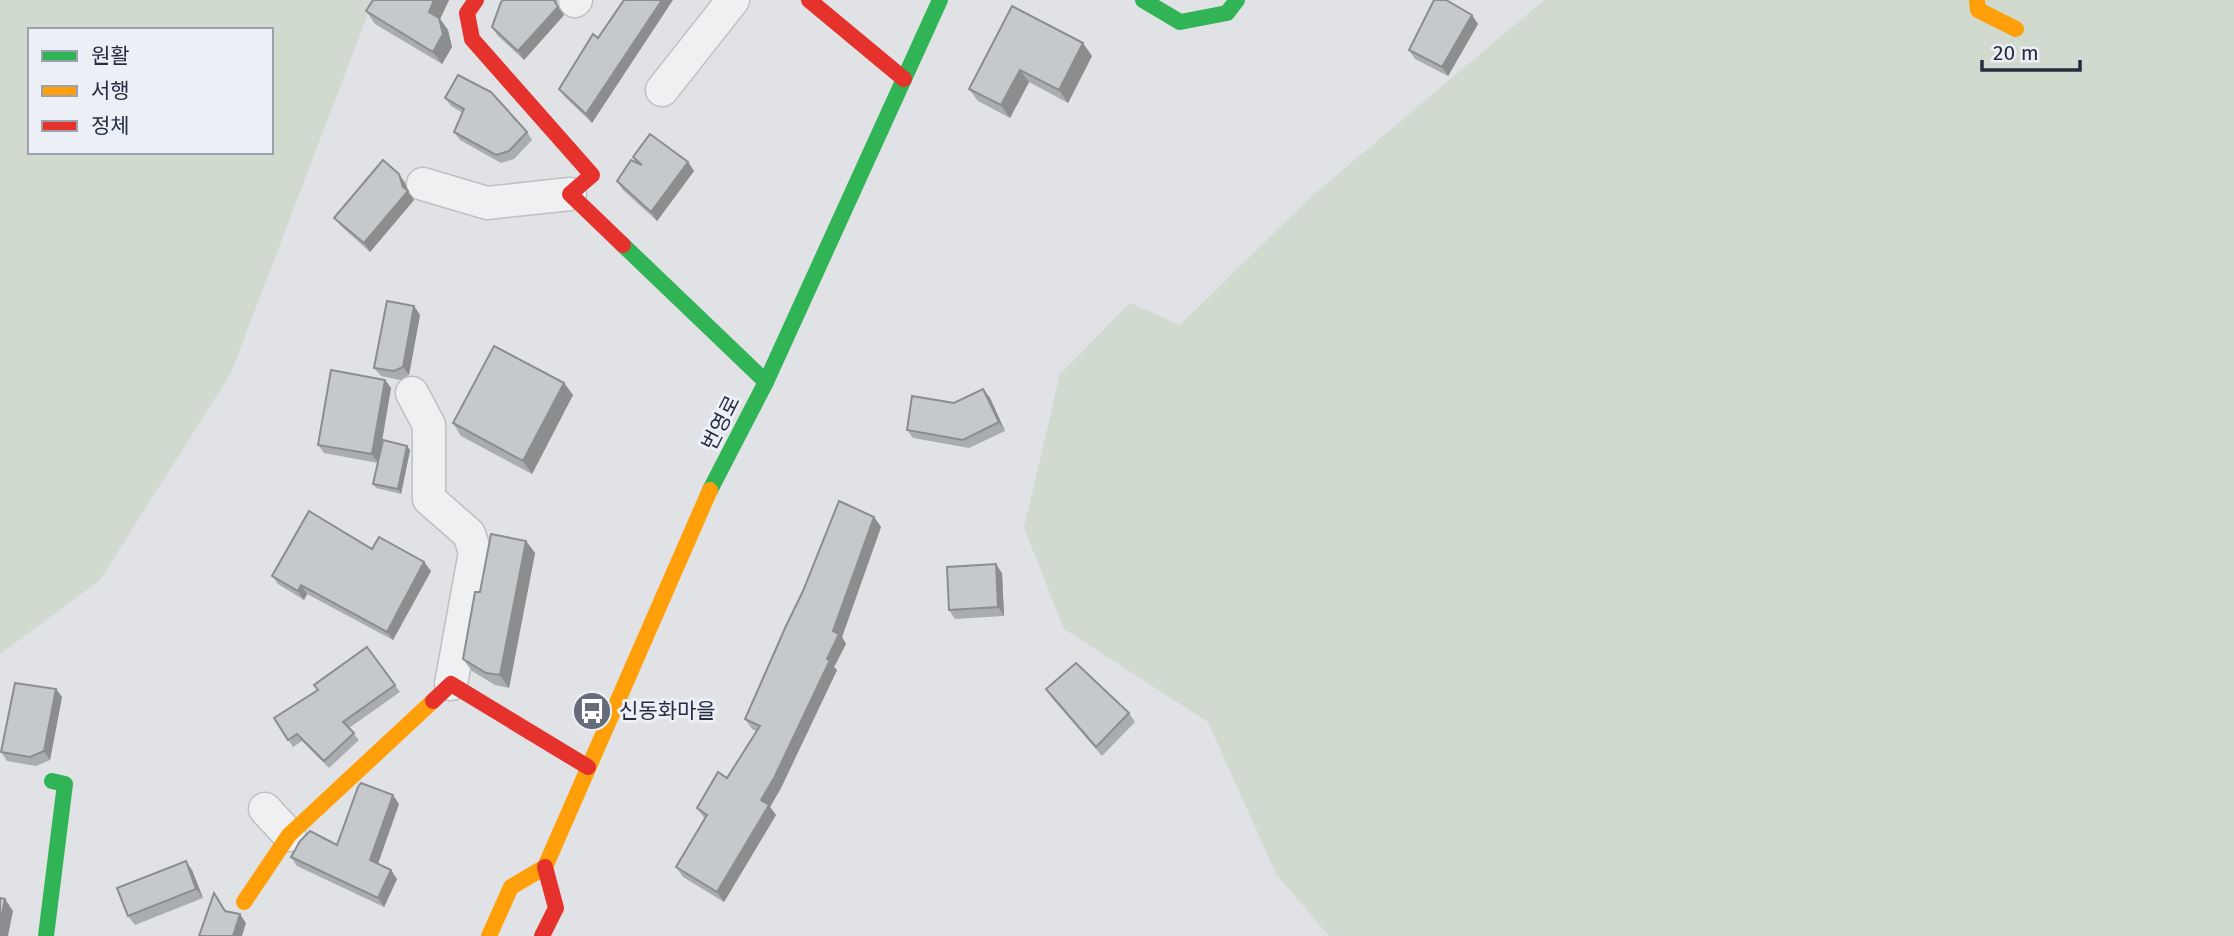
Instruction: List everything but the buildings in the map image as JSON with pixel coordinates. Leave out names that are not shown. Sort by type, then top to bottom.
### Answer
[{"type":"street","points":[[423,184],[487,203],[570,194],[592,174],[472,39],[467,13],[476,0]]},
{"type":"street","points":[[662,90],[733,0]]},
{"type":"street","points":[[808,0],[904,79]]},
{"type":"street","name":"번영로","points":[[545,867],[708,494],[766,382],[940,0]]},
{"type":"street","points":[[1143,0],[1180,22],[1227,13],[1237,0]]},
{"type":"street","points":[[1977,0],[1978,10],[2016,29]]},
{"type":"street","points":[[570,194],[766,382]]},
{"type":"street","points":[[244,902],[289,835],[451,684],[475,552],[469,534],[429,499],[429,425],[412,393]]},
{"type":"street","points":[[451,684],[588,767]]},
{"type":"street","points":[[46,936],[65,784],[52,781]]},
{"type":"street","points":[[265,809],[289,835]]},
{"type":"street","points":[[489,936],[511,887],[545,867],[556,908],[542,936]]},
{"type":"shaded area","points":[[0,0],[377,0],[371,6],[231,373],[100,580],[0,654]]},
{"type":"shaded area","points":[[1544,0],[2234,0],[2234,936],[1329,936],[1276,874],[1208,722],[1064,629],[1024,528],[1060,374],[1130,303],[1180,325],[1312,196]]},
{"type":"traffic: fast","points":[[710,490],[766,382],[940,0]]},
{"type":"traffic: fast","points":[[1143,0],[1180,22],[1227,13],[1237,0]]},
{"type":"traffic: fast","points":[[623,245],[766,382]]},
{"type":"traffic: fast","points":[[46,936],[65,784],[52,781]]},
{"type":"traffic: slow","points":[[1977,0],[1978,10],[2016,29]]},
{"type":"traffic: slow","points":[[489,936],[511,887],[545,867],[710,490]]},
{"type":"traffic: slow","points":[[244,902],[289,835],[433,701]]},
{"type":"traffic: jam","points":[[476,0],[467,13],[472,39],[592,175],[570,194],[623,245]]},
{"type":"traffic: jam","points":[[809,0],[904,79]]},
{"type":"traffic: jam","points":[[433,701],[451,684],[588,767]]},
{"type":"traffic: jam","points":[[542,936],[556,908],[545,867]]},
{"type":"place","name":"신동화마을","points":[[592,711]]}]
